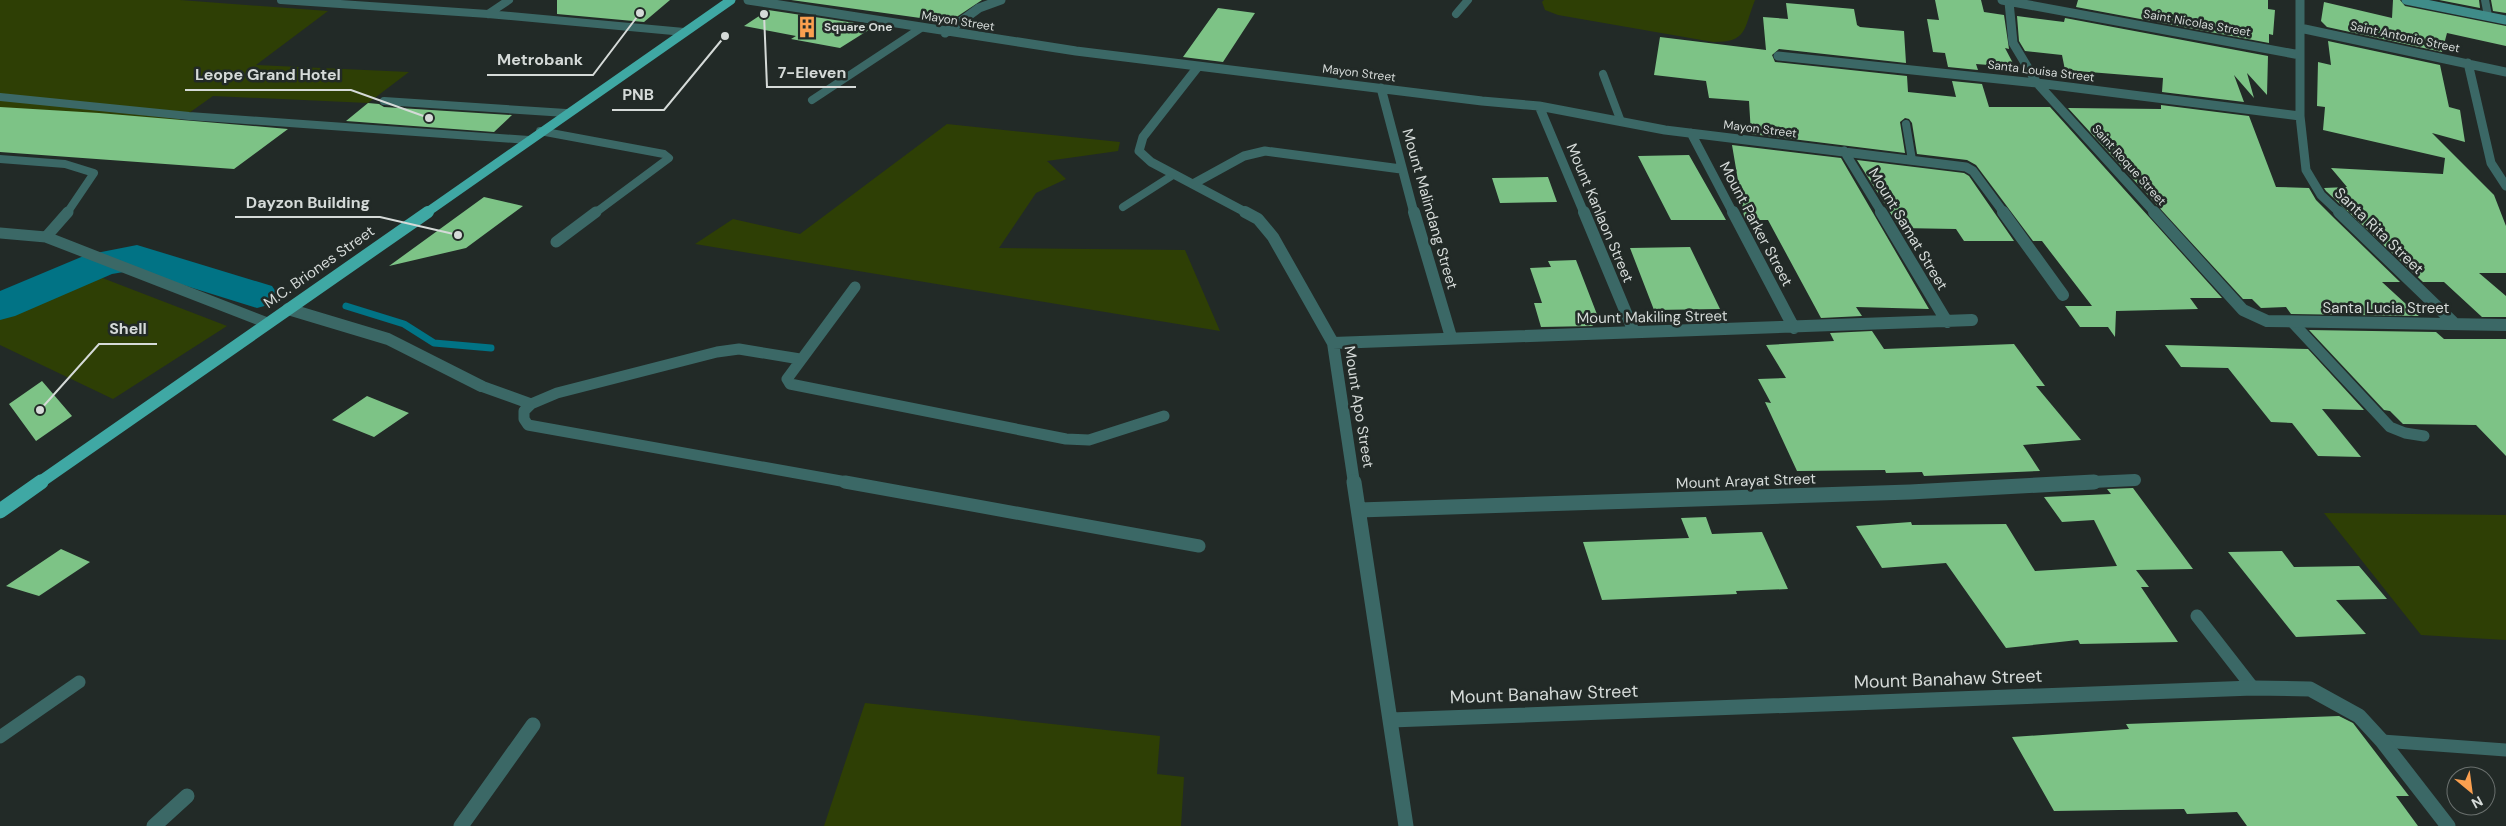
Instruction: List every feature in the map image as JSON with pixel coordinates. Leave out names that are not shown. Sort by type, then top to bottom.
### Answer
[{"type":"main road","name":"M.C. Briones Street","points":[[0,511],[540,131],[730,0]]},
{"type":"main road","points":[[2406,0],[2506,20]]},
{"type":"street","name":"Mayon Street","points":[[748,0],[945,33],[1197,68],[1539,106],[1666,130],[1966,167],[1973,171],[2063,295]]},
{"type":"street","points":[[945,33],[979,8],[1001,0]]},
{"type":"street","name":"Santa Rita Street","points":[[2300,0],[2300,116],[2306,170],[2321,195],[2454,323]]},
{"type":"street","name":"Saint Nicolas Street","points":[[2005,1],[2300,55]]},
{"type":"street","name":"Saint Roque Street","points":[[2005,1],[2013,43],[2037,83],[2243,310],[2267,321]]},
{"type":"street","name":"Saint Antonio Street","points":[[2300,28],[2506,72]]},
{"type":"street","name":"Santa Louisa Street","points":[[1778,56],[2037,83],[2300,116]]},
{"type":"street","points":[[2468,63],[2491,163],[2506,186]]},
{"type":"street","name":"Mount Apo Street","points":[[1197,68],[1144,137],[1140,151],[1151,162],[1173,175],[1258,219],[1278,244],[1333,343],[1406,826]]},
{"type":"street","name":"Mount Malindang Street","points":[[1381,88],[1401,169],[1451,337]]},
{"type":"street","name":"Mount Kanlaon Street","points":[[1539,106],[1634,332]]},
{"type":"street","name":"Mount Parker Street","points":[[1691,133],[1794,328]]},
{"type":"street","points":[[1193,184],[1244,156],[1265,151],[1401,169]]},
{"type":"street","name":"Mount Samat Street","points":[[1844,151],[1947,322]]},
{"type":"street","points":[[288,309],[388,339],[481,386]]},
{"type":"street","name":"Mount Makiling Street","points":[[1333,343],[1451,337],[1794,328],[1972,320]]},
{"type":"street","name":"Santa Lucia Street","points":[[2267,321],[2293,323],[2454,323],[2506,325]]},
{"type":"street","name":"Mount Arayat Street","points":[[1359,510],[1910,492],[2135,480]]},
{"type":"street","name":"Mount Banahaw Street","points":[[1391,720],[2253,688],[2310,689],[2359,716],[2382,741],[2448,826]]},
{"type":"street","points":[[461,826],[533,725]]},
{"type":"street","points":[[154,826],[187,796]]},
{"type":"lane","points":[[281,0],[488,14],[684,32]]},
{"type":"lane","points":[[488,14],[509,0]]},
{"type":"lane","points":[[1456,14],[1468,0]]},
{"type":"lane","points":[[2485,0],[2488,16]]},
{"type":"lane","points":[[812,100],[921,28]]},
{"type":"lane","points":[[1603,74],[1620,120]]},
{"type":"lane","points":[[0,97],[173,115],[529,140]]},
{"type":"lane","points":[[384,101],[566,113]]},
{"type":"lane","points":[[1906,124],[1912,160]]},
{"type":"lane","points":[[540,131],[664,154],[669,158],[556,242]]},
{"type":"lane","points":[[0,159],[65,164],[94,173],[67,214],[46,237]]},
{"type":"lane","points":[[1122,207],[1173,175]]},
{"type":"lane","points":[[0,233],[46,237],[89,252],[267,323]]},
{"type":"lane","points":[[855,288],[800,359],[788,379],[790,384],[1066,439],[1089,440],[1164,416]]},
{"type":"lane","points":[[2293,323],[2390,427],[2405,433],[2424,436]]},
{"type":"lane","points":[[800,359],[739,349],[717,352],[557,393],[531,404],[524,411],[524,419],[528,425],[1199,546]]},
{"type":"lane","points":[[481,386],[531,404]]},
{"type":"lane","points":[[2198,616],[2253,688]]},
{"type":"lane","points":[[0,737],[79,682]]},
{"type":"lane","points":[[2382,741],[2506,750]]},
{"type":"green space","points":[[0,0],[180,0],[328,11],[256,65],[409,72],[368,103],[213,96],[179,120],[0,108]]},
{"type":"green space","points":[[1544,0],[1755,0],[1746,26],[1739,37],[1733,40],[1713,42],[1558,15],[1545,10],[1542,2]]},
{"type":"green space","points":[[947,124],[1120,142],[1118,151],[1047,161],[1066,179],[1036,193],[999,248],[1185,250],[1220,331],[695,244],[733,219],[800,234]]},
{"type":"green space","points":[[92,274],[227,326],[113,399],[0,345],[0,312]]},
{"type":"green space","points":[[2324,513],[2506,515],[2506,640],[2421,635]]},
{"type":"green space","points":[[865,703],[1160,736],[1157,774],[1184,777],[1181,826],[824,826]]},
{"type":"building","points":[[557,0],[670,0],[644,22],[557,14]]},
{"type":"building","points":[[791,0],[982,0],[949,22]]},
{"type":"building","points":[[1935,0],[1981,0],[1984,12],[2004,15],[2009,49],[2005,48],[2015,67],[1976,64],[1978,70],[1948,67],[1945,53],[1933,52],[1927,19],[1939,20]]},
{"type":"building","points":[[2078,0],[2268,0],[2268,9],[2275,10],[2273,35],[2269,34],[2269,43],[2076,7]]},
{"type":"building","points":[[2393,0],[2400,0],[2405,6],[2506,26],[2506,46],[2447,33],[2442,52],[2327,27],[2321,21],[2324,2],[2392,18]]},
{"type":"building","points":[[2439,0],[2479,0],[2480,8]]},
{"type":"building","points":[[2491,0],[2506,0],[2506,13],[2493,11]]},
{"type":"building","points":[[1786,3],[1854,9],[1857,25],[1860,27],[1904,31],[1906,63],[1779,49],[1772,55],[1775,62],[1907,76],[1908,92],[1956,97],[1952,81],[1982,84],[1989,107],[2050,107],[2222,298],[2190,298],[2198,309],[2116,311],[2115,337],[2108,327],[2080,327],[2065,306],[2092,306],[2042,241],[2033,241],[1976,165],[1967,160],[1917,154],[1912,123],[1909,119],[1905,118],[1900,122],[1905,153],[1751,134],[1749,101],[1709,98],[1706,81],[1654,75],[1660,37],[1766,50],[1763,17],[1788,19]]},
{"type":"building","points":[[1218,8],[1255,13],[1223,62],[1183,57]]},
{"type":"building","name":"Square One","points":[[768,10],[875,26],[840,48],[791,39],[796,36],[744,26]]},
{"type":"building","points":[[2017,16],[2064,22],[2065,18],[2268,56],[2267,95],[2247,73],[2254,98],[2234,75],[2244,102],[2162,92],[2163,78],[2065,70],[2062,55],[2025,51],[2019,41]]},
{"type":"building","points":[[2328,41],[2440,65],[2449,107],[2460,110],[2465,142],[2432,133],[2494,195],[2506,226],[2506,273],[2479,273],[2506,296],[2506,317],[2482,317],[2444,282],[2423,282],[2324,188],[2347,187],[2331,168],[2443,174],[2445,158],[2323,130],[2325,107],[2317,106],[2318,62],[2331,65]]},
{"type":"building","points":[[368,103],[379,104],[384,107],[512,115],[494,132],[346,121]]},
{"type":"building","points":[[2161,105],[2249,116],[2276,187],[2309,188],[2316,200],[2400,282],[2382,282],[2419,316],[2291,314],[2286,307],[2261,308],[2252,299],[2243,299],[2068,108],[2161,109]]},
{"type":"building","points":[[0,107],[99,113],[288,129],[234,169],[0,152]]},
{"type":"building","points":[[1732,145],[1841,158],[1929,309],[1856,307],[1862,316],[1821,318],[1768,220],[1746,220]]},
{"type":"building","points":[[1689,155],[1726,220],[1671,220],[1638,156]]},
{"type":"building","points":[[1857,160],[1964,173],[1969,176],[2014,241],[1964,241],[1956,229],[1900,228]]},
{"type":"building","points":[[1548,177],[1557,202],[1500,203],[1492,178]]},
{"type":"building","points":[[484,197],[523,206],[466,248],[389,266]]},
{"type":"building","points":[[1690,247],[1720,309],[1654,310],[1630,248]]},
{"type":"building","points":[[1576,260],[1598,317],[1590,317],[1593,326],[1541,327],[1534,303],[1542,303],[1530,268],[1551,267],[1548,261]]},
{"type":"building","points":[[2309,330],[2436,332],[2444,339],[2506,339],[2506,456],[2476,425],[2403,424],[2390,411],[2384,410]]},
{"type":"building","points":[[1872,331],[1884,349],[2014,344],[2045,386],[2036,386],[2081,440],[2023,445],[2040,471],[1924,476],[1922,472],[1886,473],[1885,470],[1797,471],[1765,402],[1771,403],[1758,379],[1786,378],[1766,345],[1834,341],[1830,333]]},
{"type":"building","points":[[2165,345],[2308,349],[2364,410],[2322,409],[2361,457],[2318,456],[2292,423],[2271,422],[2228,368],[2181,367]]},
{"type":"building","points":[[42,381],[72,416],[36,441],[9,404]]},
{"type":"building","points":[[367,396],[409,413],[374,437],[332,420]]},
{"type":"building","points":[[2133,488],[2193,569],[2136,570],[2149,587],[2141,587],[2178,642],[2080,644],[2078,640],[2006,648],[1946,563],[1882,568],[1856,526],[1911,522],[1912,525],[2006,524],[2035,571],[2117,566],[2094,520],[2062,522],[2044,497],[2111,494],[2107,489]]},
{"type":"building","points":[[1706,517],[1712,534],[1762,532],[1788,589],[1736,591],[1737,594],[1602,600],[1583,542],[1689,538],[1681,518]]},
{"type":"building","points":[[61,549],[90,562],[39,596],[6,586]]},
{"type":"building","points":[[2282,551],[2294,567],[2359,566],[2387,599],[2336,600],[2366,634],[2296,637],[2228,552]]},
{"type":"building","points":[[2339,716],[2353,723],[2409,796],[2396,796],[2418,826],[2247,826],[2237,812],[2187,814],[2184,809],[2054,811],[2012,737],[2129,729],[2126,724]]},
{"type":"waterway","points":[[0,307],[101,264],[137,257],[257,295]]},
{"type":"waterway","points":[[346,306],[404,324],[434,343],[491,348]]},
{"type":"place","name":"Metrobank","points":[[640,13]]},
{"type":"place","name":"7-Eleven","points":[[764,14]]},
{"type":"place","name":"Square One","points":[[807,27]]},
{"type":"place","name":"PNB","points":[[725,36]]},
{"type":"place","name":"Leope Grand Hotel","points":[[429,118]]},
{"type":"place","name":"Dayzon Building","points":[[458,235]]},
{"type":"place","name":"Shell","points":[[40,410]]}]
